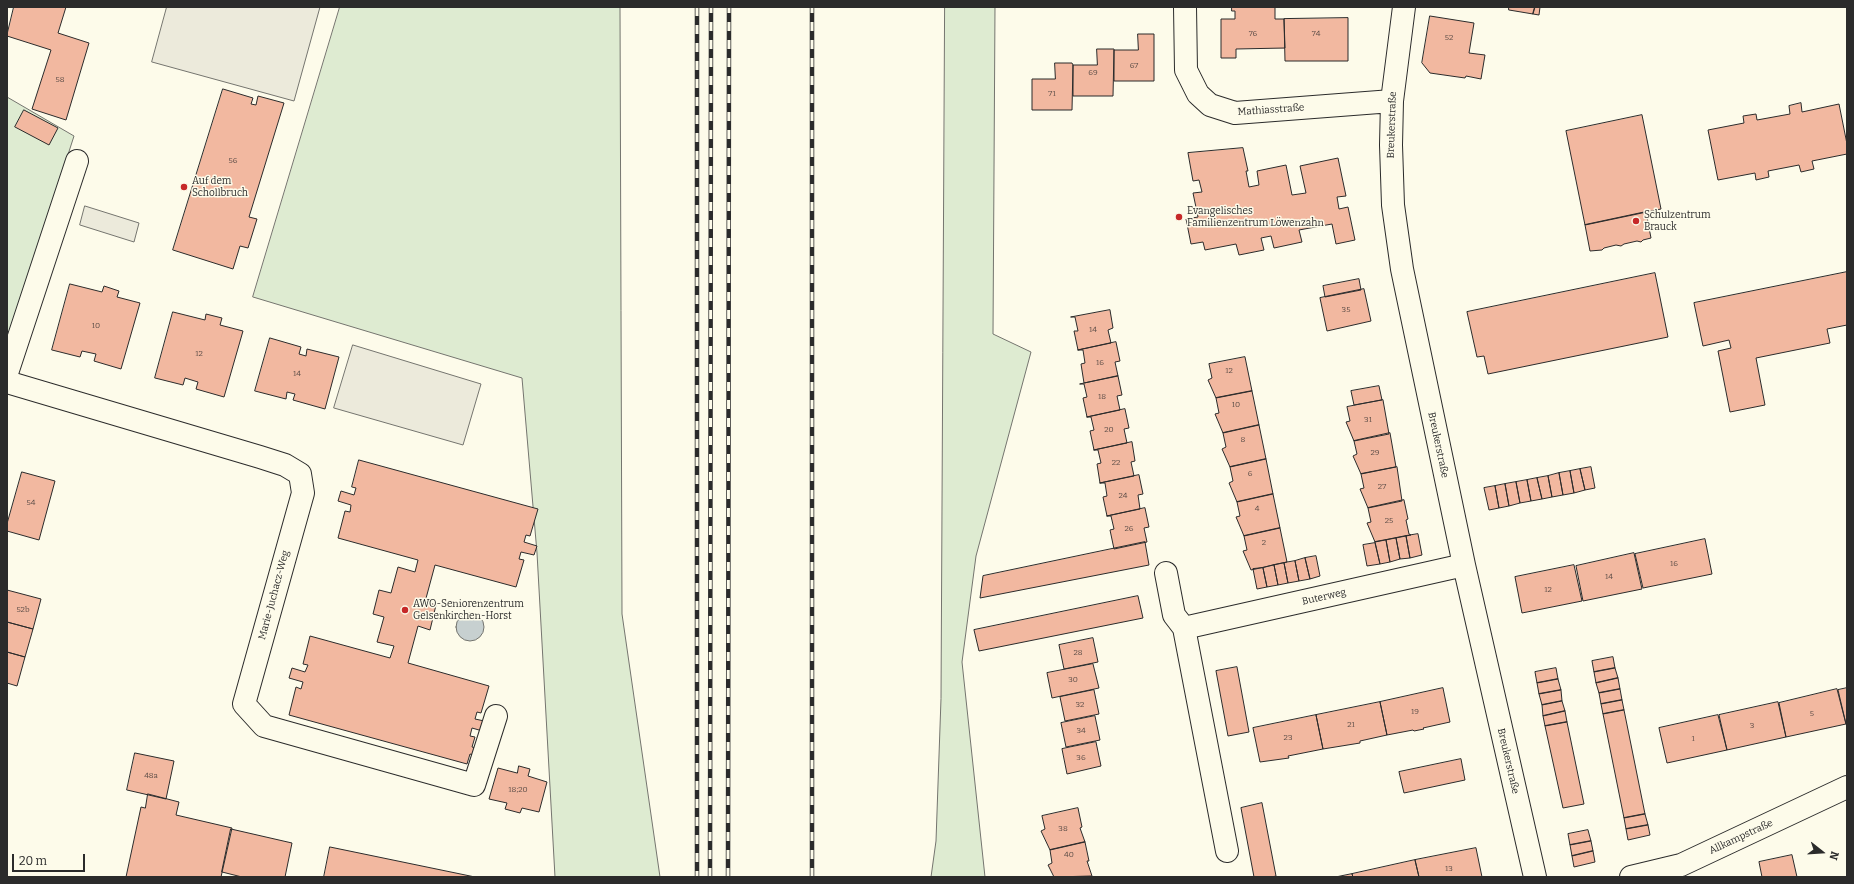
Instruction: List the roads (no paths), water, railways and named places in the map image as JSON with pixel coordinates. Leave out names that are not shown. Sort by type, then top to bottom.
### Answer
[{"type":"street","name":"Mathiasstraße","points":[[1186,7],[1186,70],[1198,94],[1210,105],[1235,113],[1392,101]]},
{"type":"street","name":"Breukerstraße","points":[[1404,7],[1392,101],[1391,158],[1393,205],[1402,269],[1464,565],[1535,877]]},
{"type":"street","points":[[7,373],[77,161]]},
{"type":"street","name":"Marie-Juchacz-Weg","points":[[7,382],[266,458],[285,464],[300,474],[303,493],[244,704],[264,726],[474,785],[496,716]]},
{"type":"street","name":"Buterweg","points":[[1184,628],[1464,565]]},
{"type":"street","points":[[1166,573],[1174,615],[1184,628],[1226,851]]},
{"type":"street","name":"Allkampstraße","points":[[1631,877],[1681,865],[1847,787]]},
{"type":"railway","points":[[697,7],[697,877]]},
{"type":"railway","points":[[710,877],[711,7]]},
{"type":"railway","points":[[728,877],[729,7]]},
{"type":"railway","points":[[812,7],[812,877]]},
{"type":"place","name":"Auf dem Schollbruch","points":[[184,187]]},
{"type":"place","name":"Evangelisches Familienzentrum Löwenzahn","points":[[1179,217]]},
{"type":"place","name":"Schulzentrum Brauck","points":[[1636,221]]},
{"type":"place","name":"AWO-Seniorenzentrum Gelsenkirchen-Horst","points":[[405,610]]}]
